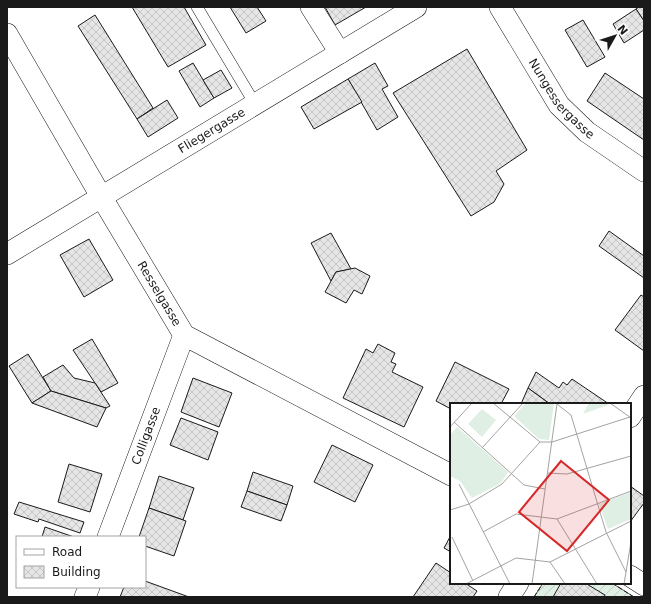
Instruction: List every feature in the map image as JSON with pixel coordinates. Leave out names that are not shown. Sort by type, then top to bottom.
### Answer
[{"type":"street","points":[[310,7],[340,53]]},
{"type":"street","name":"Fliegergasse","points":[[7,254],[416,7]]},
{"type":"street","name":"Nungessergasse","points":[[500,7],[559,106],[588,132],[644,171]]},
{"type":"street","name":"Resselgasse","points":[[7,34],[102,198],[184,335],[450,474]]},
{"type":"street","name":"Colligasse","points":[[108,536],[184,335]]},
{"type":"street","points":[[631,416],[644,396]]},
{"type":"street","points":[[631,577],[644,585]]},
{"type":"street","points":[[509,597],[517,584]]},
{"type":"lane","points":[[197,7],[255,104]]},
{"type":"green space","points":[[542,584],[614,584],[634,597],[534,597]]},
{"type":"building","points":[[132,7],[184,7],[206,45],[168,67]]},
{"type":"building","points":[[230,7],[257,7],[266,21],[246,33]]},
{"type":"building","points":[[325,7],[366,7],[335,25]]},
{"type":"building","points":[[639,7],[644,7],[644,21],[636,9]]},
{"type":"building","points":[[636,9],[644,21],[644,30],[624,43],[613,24]]},
{"type":"building","points":[[95,15],[153,108],[137,119],[78,26]]},
{"type":"building","points":[[583,20],[605,57],[587,67],[565,30]]},
{"type":"building","points":[[467,49],[527,150],[496,171],[504,184],[494,202],[471,216],[393,93]]},
{"type":"building","points":[[193,63],[214,98],[200,107],[179,71]]},
{"type":"building","points":[[375,63],[388,86],[382,89],[398,117],[377,130],[348,79]]},
{"type":"building","points":[[221,70],[232,88],[214,98],[203,80]]},
{"type":"building","points":[[605,73],[644,99],[644,140],[587,101]]},
{"type":"building","points":[[348,79],[362,102],[314,129],[301,107]]},
{"type":"building","points":[[167,100],[178,118],[148,137],[137,119]]},
{"type":"building","points":[[609,231],[644,256],[644,278],[599,246]]},
{"type":"building","points":[[331,233],[351,269],[336,272],[331,281],[311,243]]},
{"type":"building","points":[[89,239],[113,280],[84,297],[60,255]]},
{"type":"building","points":[[355,268],[370,276],[362,294],[354,290],[346,303],[325,292],[336,272]]},
{"type":"building","points":[[641,295],[644,297],[644,351],[615,330]]},
{"type":"building","points":[[92,339],[118,383],[101,392],[73,350]]},
{"type":"building","points":[[378,344],[395,353],[391,362],[396,364],[392,372],[423,387],[404,427],[343,398],[366,349],[373,353]]},
{"type":"building","points":[[28,354],[51,391],[32,403],[9,366]]},
{"type":"building","points":[[455,362],[509,389],[502,403],[450,403],[450,408],[436,401]]},
{"type":"building","points":[[63,365],[74,378],[95,383],[110,406],[106,408],[51,391],[43,377]]},
{"type":"building","points":[[536,372],[559,388],[563,382],[567,385],[572,379],[608,403],[549,403],[528,388]]},
{"type":"building","points":[[193,378],[232,393],[219,427],[181,412]]},
{"type":"building","points":[[528,388],[549,403],[521,403]]},
{"type":"building","points":[[51,391],[106,408],[97,427],[32,403]]},
{"type":"building","points":[[181,418],[218,432],[208,460],[170,445]]},
{"type":"building","points":[[332,445],[373,465],[355,502],[314,482]]},
{"type":"building","points":[[69,464],[102,474],[90,512],[58,502]]},
{"type":"building","points":[[253,472],[293,486],[287,505],[247,491]]},
{"type":"building","points":[[159,476],[194,488],[183,520],[149,508]]},
{"type":"building","points":[[631,487],[644,496],[644,503],[631,521]]},
{"type":"building","points":[[247,491],[287,505],[281,521],[241,507]]},
{"type":"building","points":[[19,502],[84,522],[80,533],[39,519],[38,522],[14,514]]},
{"type":"building","points":[[149,508],[186,521],[174,556],[146,546],[146,536],[139,536]]},
{"type":"building","points":[[45,527],[71,536],[42,536]]},
{"type":"building","points":[[450,537],[450,551],[444,548]]},
{"type":"building","points":[[436,563],[450,572],[450,584],[466,584],[477,591],[473,597],[413,597]]},
{"type":"building","points":[[146,581],[189,597],[120,597],[124,588],[146,588]]},
{"type":"building","points":[[560,584],[587,584],[605,595],[604,597],[553,597]]},
{"type":"fence","points":[[534,597],[542,584]]},
{"type":"fence","points":[[614,584],[634,597]]}]
